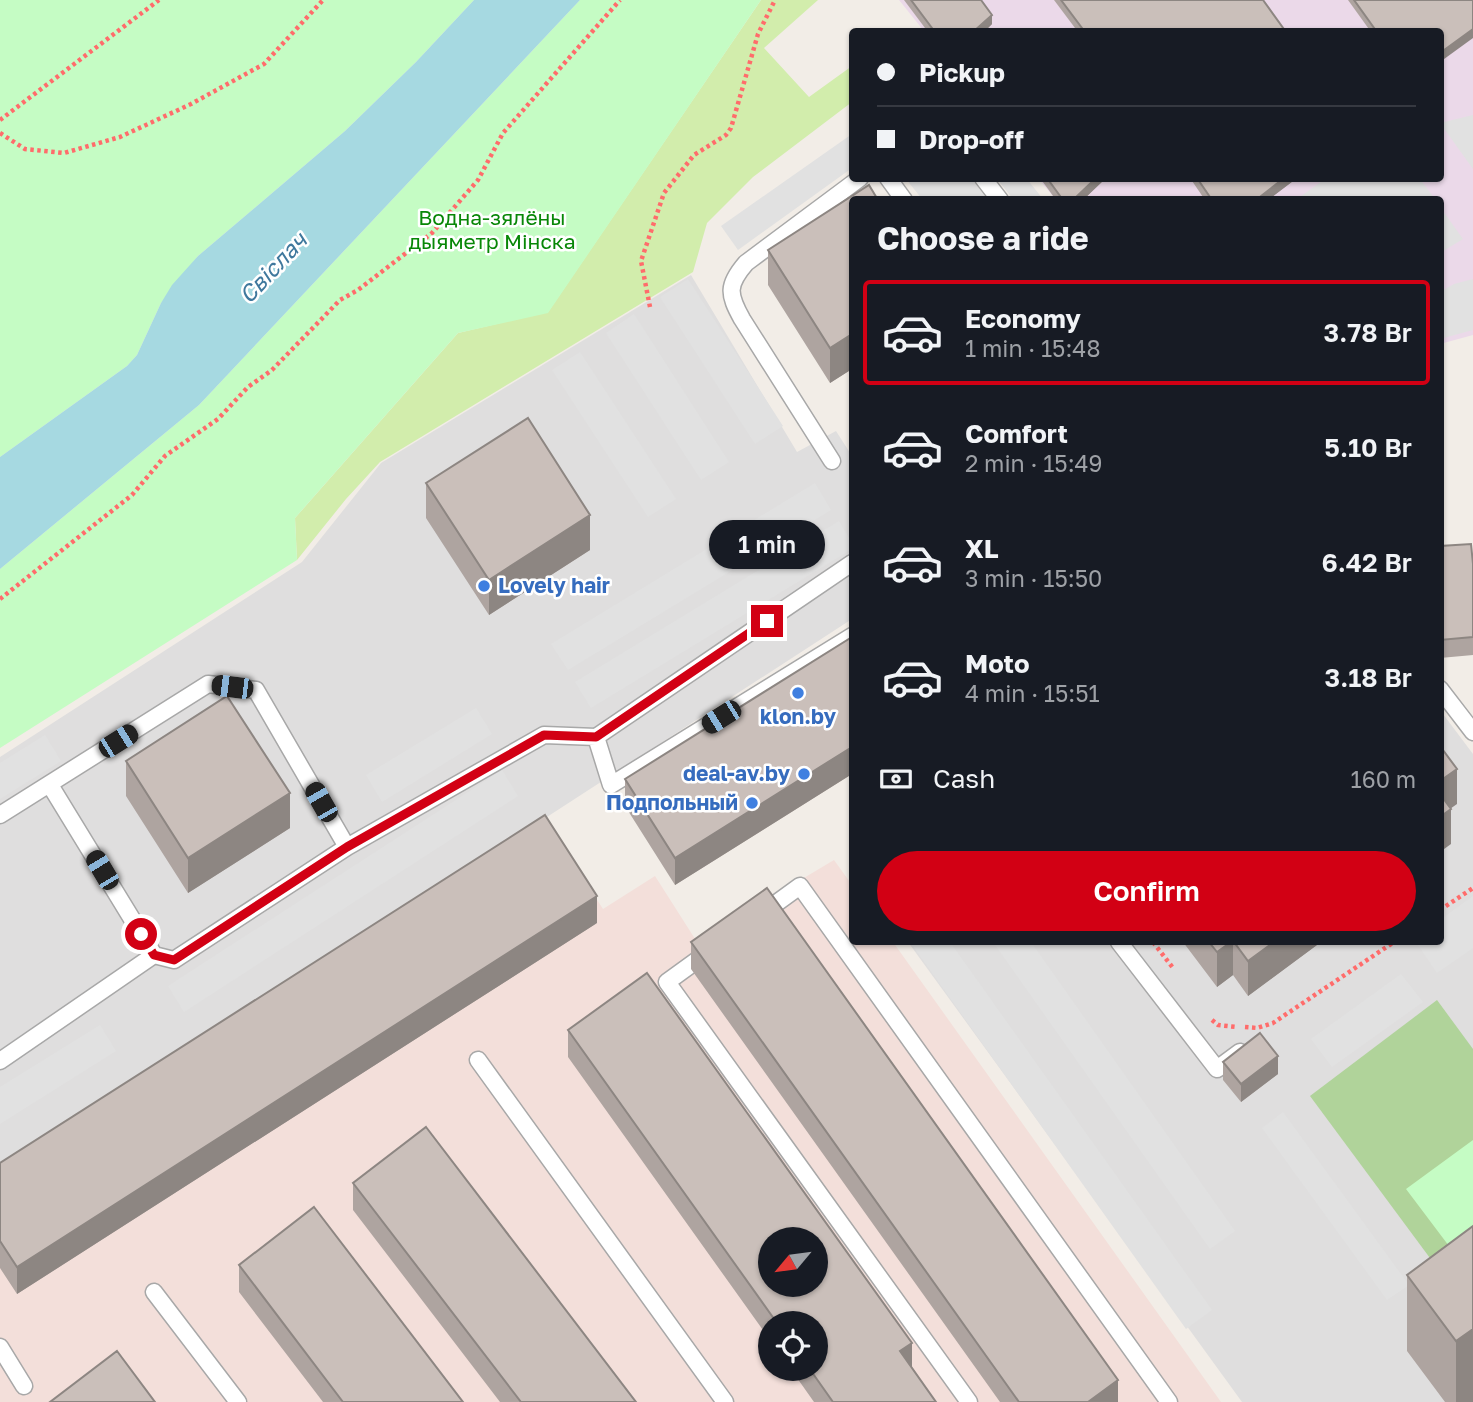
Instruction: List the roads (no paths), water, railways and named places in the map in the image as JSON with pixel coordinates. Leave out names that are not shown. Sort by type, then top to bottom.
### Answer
[{"type":"lane","points":[[832,461],[742,319],[730,290],[734,276],[746,263],[855,182]]},
{"type":"lane","points":[[986,182],[997,196]]},
{"type":"lane","points":[[50,785],[154,955],[174,960],[347,847],[544,735],[596,737],[849,565]]},
{"type":"lane","points":[[596,737],[611,785],[849,638]]},
{"type":"lane","points":[[0,815],[208,684],[256,690],[347,847]]},
{"type":"lane","points":[[1444,694],[1473,732]]},
{"type":"lane","points":[[744,926],[800,886],[1169,1402]]},
{"type":"lane","points":[[722,942],[667,982],[969,1402]]},
{"type":"lane","points":[[1121,945],[1217,1069],[1253,1042]]},
{"type":"lane","points":[[0,1061],[154,955]]},
{"type":"lane","points":[[478,1060],[725,1402]]},
{"type":"lane","points":[[155,1292],[238,1402]]},
{"type":"lane","points":[[0,1347],[24,1385]]},
{"type":"water","name":"Свіслач","points":[[474,0],[580,0],[199,405],[0,569],[0,457],[127,366],[137,355],[172,285],[198,256],[345,131],[416,62]]},
{"type":"place","name":"Lovely hair","points":[[484,586]]},
{"type":"place","name":"klon.by","points":[[798,693]]},
{"type":"place","name":"deal-av.by","points":[[804,774]]},
{"type":"place","name":"Подпольный","points":[[752,803]]},
{"type":"park label","name":"Водна-зялёны дыяметр Мінска","points":[[492,230]]}]
